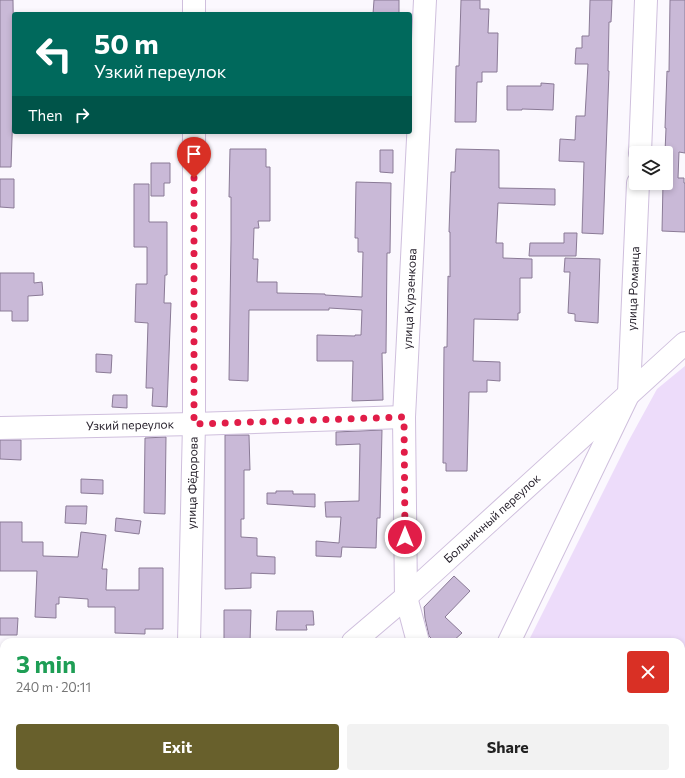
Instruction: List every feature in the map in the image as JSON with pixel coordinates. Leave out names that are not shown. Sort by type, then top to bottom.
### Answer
[{"type":"street","points":[[194,0],[194,12]]},
{"type":"street","name":"улица Курзенкова","points":[[417,638],[406,597],[404,417],[425,0]]},
{"type":"street","points":[[640,146],[646,0]]},
{"type":"street","name":"улица Фёдорова","points":[[189,638],[194,424],[194,134]]},
{"type":"street","name":"улица Романца","points":[[629,393],[638,190]]},
{"type":"street","name":"Больничный переулок","points":[[358,638],[406,597],[685,343]]},
{"type":"street","points":[[511,638],[629,393]]},
{"type":"street","name":"Узкий переулок","points":[[0,428],[194,424],[404,417]]},
{"type":"shaded area","points":[[685,366],[685,638],[530,638],[628,442],[657,389]]},
{"type":"building","points":[[0,0],[13,0],[11,167],[0,167]]},
{"type":"building","points":[[374,0],[399,0],[399,12],[373,12]]},
{"type":"building","points":[[461,0],[480,0],[480,9],[489,9],[488,33],[498,33],[497,72],[482,72],[482,82],[477,82],[476,122],[455,122],[456,66],[459,66]]},
{"type":"building","points":[[590,0],[612,0],[611,22],[609,22],[609,71],[603,234],[582,233],[584,162],[559,161],[560,139],[575,140],[576,116],[585,116],[588,64],[575,64],[576,48],[582,48],[582,36],[589,36]]},
{"type":"building","points":[[670,0],[685,0],[685,153],[679,152],[678,178],[684,178],[685,183],[685,232],[662,231],[663,190],[673,190],[673,146],[665,146],[667,71],[669,72]]},
{"type":"building","points":[[541,83],[554,84],[553,110],[507,110],[507,86],[541,86]]},
{"type":"building","points":[[230,149],[266,149],[266,167],[270,167],[270,221],[258,221],[259,228],[254,228],[253,259],[258,259],[257,282],[277,282],[277,293],[325,294],[362,297],[363,252],[358,252],[358,238],[355,238],[356,182],[391,183],[390,253],[387,253],[386,353],[382,353],[383,400],[352,401],[353,361],[317,361],[317,335],[361,335],[362,310],[329,308],[329,310],[249,310],[248,381],[229,380],[231,240],[231,197],[229,197]]},
{"type":"building","points":[[456,149],[499,150],[499,188],[555,189],[555,205],[498,203],[496,243],[503,243],[503,258],[532,259],[532,278],[520,278],[520,313],[518,313],[518,320],[474,319],[473,361],[500,362],[500,381],[487,380],[487,392],[469,392],[467,471],[446,471],[446,463],[443,463],[444,347],[447,347],[448,276],[450,277],[449,232],[451,172],[455,172]]},
{"type":"building","points":[[380,150],[393,150],[393,173],[380,172]]},
{"type":"building","points":[[151,163],[170,163],[170,183],[164,183],[164,196],[151,196]]},
{"type":"building","points":[[0,179],[14,179],[14,208],[0,207]]},
{"type":"building","points":[[134,184],[149,184],[149,222],[167,222],[167,275],[165,275],[164,303],[171,303],[167,407],[152,406],[153,388],[146,388],[148,323],[135,322],[136,284],[147,284],[147,247],[134,247]]},
{"type":"building","points":[[564,233],[577,233],[576,256],[529,256],[530,243],[564,243]]},
{"type":"building","points":[[565,258],[600,259],[598,323],[575,321],[575,314],[568,313],[570,272],[564,272]]},
{"type":"building","points":[[0,273],[34,273],[34,283],[42,282],[43,295],[28,296],[28,321],[12,321],[12,311],[0,311]]},
{"type":"building","points":[[96,354],[112,355],[111,373],[96,372]]},
{"type":"building","points":[[113,395],[127,395],[127,408],[112,407]]},
{"type":"building","points":[[382,430],[380,518],[377,518],[376,548],[342,547],[341,557],[316,556],[316,541],[339,543],[341,517],[326,517],[325,502],[359,501],[360,444],[336,445],[336,432]]},
{"type":"building","points":[[225,435],[249,435],[250,470],[244,470],[244,519],[241,519],[241,537],[257,538],[257,556],[275,557],[275,574],[251,573],[251,588],[225,589]]},
{"type":"building","points":[[166,437],[165,514],[144,513],[145,438]]},
{"type":"building","points":[[0,440],[21,440],[21,460],[0,459]]},
{"type":"building","points":[[81,479],[103,480],[103,494],[81,493]]},
{"type":"building","points":[[276,491],[293,491],[293,494],[315,494],[315,507],[267,504],[267,493],[276,493]]},
{"type":"building","points":[[66,506],[87,506],[86,524],[65,523]]},
{"type":"building","points":[[116,518],[141,521],[139,534],[115,531]]},
{"type":"building","points":[[0,522],[22,522],[22,542],[43,542],[43,556],[78,557],[81,532],[106,535],[102,569],[107,569],[106,590],[139,590],[139,568],[163,568],[163,629],[145,629],[145,634],[115,633],[115,607],[88,607],[88,599],[59,597],[59,604],[56,604],[56,618],[35,617],[37,571],[0,571]]},
{"type":"building","points":[[454,576],[470,591],[445,617],[462,633],[456,638],[431,638],[429,636],[424,607]]},
{"type":"building","points":[[224,610],[251,610],[250,638],[224,638]]},
{"type":"building","points":[[277,611],[313,611],[314,625],[306,625],[307,630],[276,630]]},
{"type":"building","points":[[0,618],[18,618],[17,635],[0,635]]},
{"type":"route","points":[[194,178],[194,424],[404,417],[405,537]]}]
